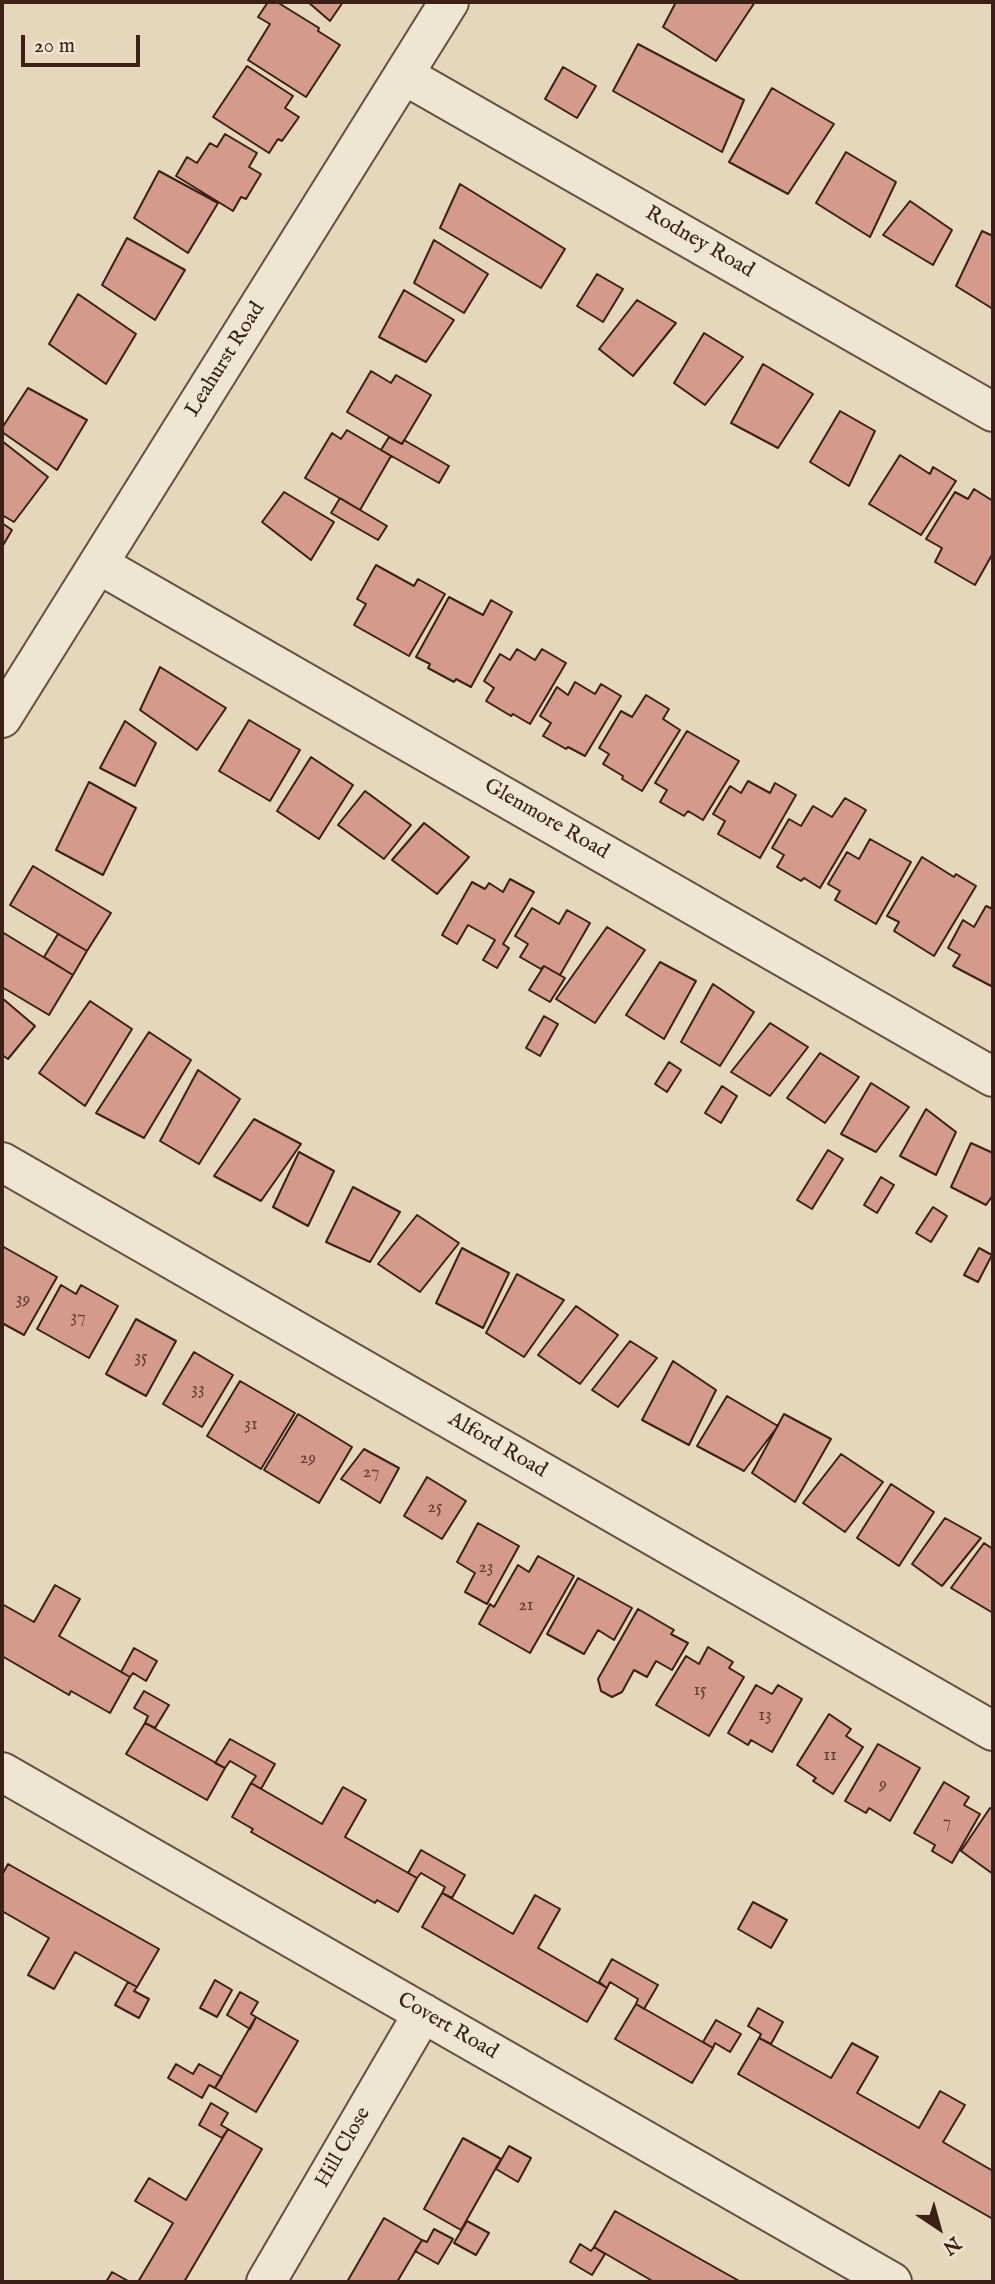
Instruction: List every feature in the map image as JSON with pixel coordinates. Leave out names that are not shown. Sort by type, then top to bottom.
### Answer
[{"type":"street","name":"Leahurst Road","points":[[2,718],[449,2]]},
{"type":"street","name":"Rodney Road","points":[[404,75],[993,412]]},
{"type":"street","name":"Glenmore Road","points":[[98,564],[993,1077]]},
{"type":"street","name":"Alford Road","points":[[2,1162],[993,1731]]},
{"type":"street","name":"Covert Road","points":[[2,1772],[892,2282]]},
{"type":"street","name":"Hill Close","points":[[266,2282],[423,2013]]},
{"type":"building","points":[[268,2],[277,2],[319,28],[318,31],[340,45],[306,97],[248,60],[270,24],[258,17]]},
{"type":"building","points":[[308,2],[343,2],[330,21]]},
{"type":"building","points":[[676,2],[755,2],[716,61],[663,27]]},
{"type":"building","points":[[638,44],[744,100],[722,152],[613,91]]},
{"type":"building","points":[[247,66],[293,96],[285,108],[299,117],[282,141],[278,139],[269,153],[213,117]]},
{"type":"building","points":[[563,67],[596,86],[577,118],[545,99]]},
{"type":"building","points":[[772,88],[834,124],[788,194],[729,162]]},
{"type":"building","points":[[225,134],[257,153],[249,167],[261,174],[246,199],[241,197],[233,211],[176,176],[187,157],[197,163],[210,143],[217,147]]},
{"type":"building","points":[[846,152],[896,182],[870,237],[816,203]]},
{"type":"building","points":[[159,171],[218,203],[188,253],[134,218]]},
{"type":"building","points":[[460,184],[565,249],[541,288],[440,228]]},
{"type":"building","points":[[910,201],[952,230],[933,265],[883,235]]},
{"type":"building","points":[[982,231],[993,236],[993,309],[956,286]]},
{"type":"building","points":[[127,238],[185,270],[155,320],[102,285]]},
{"type":"building","points":[[434,240],[488,274],[464,313],[414,283]]},
{"type":"building","points":[[597,274],[623,289],[603,322],[577,306]]},
{"type":"building","points":[[404,290],[454,320],[426,362],[379,337]]},
{"type":"building","points":[[78,294],[136,334],[106,384],[49,344]]},
{"type":"building","points":[[637,300],[676,323],[633,376],[599,349]]},
{"type":"building","points":[[704,333],[743,357],[705,405],[674,383]]},
{"type":"building","points":[[763,364],[813,394],[778,448],[731,423]]},
{"type":"building","points":[[371,371],[391,383],[396,375],[431,395],[402,444],[347,412]]},
{"type":"building","points":[[28,388],[87,420],[57,470],[2,432]]},
{"type":"building","points":[[840,411],[875,431],[849,486],[810,462]]},
{"type":"building","points":[[347,430],[391,456],[360,510],[305,478],[332,433],[341,439]]},
{"type":"building","points":[[389,437],[402,444],[404,440],[449,466],[439,483],[381,450]]},
{"type":"building","points":[[2,441],[48,477],[14,522],[2,515]]},
{"type":"building","points":[[900,455],[930,474],[933,467],[956,481],[921,535],[869,504]]},
{"type":"building","points":[[974,489],[993,501],[993,553],[975,585],[935,562],[942,548],[926,539],[955,492],[968,499]]},
{"type":"building","points":[[284,492],[334,522],[311,560],[262,522]]},
{"type":"building","points":[[340,498],[387,526],[378,540],[331,513]]},
{"type":"building","points":[[2,523],[12,530],[2,547]]},
{"type":"building","points":[[376,565],[414,586],[418,579],[445,594],[409,656],[354,625],[366,604],[357,599]]},
{"type":"building","points":[[449,597],[483,615],[491,600],[512,612],[471,687],[456,679],[454,682],[428,668],[430,664],[416,657]]},
{"type":"building","points":[[517,649],[535,660],[542,649],[566,663],[530,724],[486,701],[494,688],[484,681],[500,654],[510,660]]},
{"type":"building","points":[[160,667],[226,708],[197,750],[140,710]]},
{"type":"building","points":[[575,682],[595,694],[601,684],[621,696],[585,756],[543,736],[551,723],[540,716],[557,687],[568,695]]},
{"type":"building","points":[[646,695],[669,709],[663,719],[680,730],[642,791],[603,764],[609,754],[599,748],[621,711],[632,717]]},
{"type":"building","points":[[249,720],[300,750],[270,801],[219,771]]},
{"type":"building","points":[[125,721],[156,743],[135,786],[100,768]]},
{"type":"building","points":[[687,731],[739,761],[703,820],[688,811],[684,816],[660,802],[667,790],[655,783]]},
{"type":"building","points":[[311,757],[353,785],[319,839],[277,811]]},
{"type":"building","points":[[748,781],[770,793],[775,783],[796,795],[760,858],[718,834],[725,821],[713,814],[730,786],[741,793]]},
{"type":"building","points":[[89,782],[136,808],[103,875],[56,850]]},
{"type":"building","points":[[365,791],[411,825],[384,859],[338,825]]},
{"type":"building","points":[[845,798],[866,810],[820,888],[777,867],[784,855],[772,848],[789,819],[801,826],[813,806],[832,817]]},
{"type":"building","points":[[424,823],[469,857],[437,894],[392,860]]},
{"type":"building","points":[[870,839],[911,862],[876,924],[835,900],[840,891],[828,884],[847,852],[859,859]]},
{"type":"building","points":[[922,857],[954,877],[956,874],[976,886],[934,956],[894,931],[899,922],[887,916]]},
{"type":"building","points":[[33,866],[111,913],[87,951],[10,905]]},
{"type":"building","points":[[510,879],[534,892],[503,944],[509,948],[497,968],[483,960],[495,940],[468,925],[457,944],[442,935],[472,882],[485,889],[489,883],[503,892]]},
{"type":"building","points":[[986,906],[993,909],[993,987],[953,966],[960,955],[948,948],[963,920],[974,927]]},
{"type":"building","points":[[532,908],[559,924],[567,910],[590,923],[560,975],[544,966],[541,969],[520,957],[528,944],[515,936]]},
{"type":"building","points":[[607,927],[645,950],[595,1023],[556,999]]},
{"type":"building","points":[[2,932],[73,975],[49,1015],[2,987]]},
{"type":"building","points":[[58,934],[87,951],[73,975],[44,957]]},
{"type":"building","points":[[660,962],[696,981],[664,1039],[626,1015]]},
{"type":"building","points":[[544,966],[565,978],[550,1002],[529,990]]},
{"type":"building","points":[[713,984],[754,1012],[720,1066],[681,1042]]},
{"type":"building","points":[[2,998],[35,1026],[8,1059],[2,1055]]},
{"type":"building","points":[[90,1001],[132,1029],[85,1106],[39,1073]]},
{"type":"building","points":[[544,1016],[558,1024],[540,1056],[526,1048]]},
{"type":"building","points":[[770,1023],[808,1047],[770,1096],[731,1072]]},
{"type":"building","points":[[149,1032],[191,1060],[144,1138],[96,1113]]},
{"type":"building","points":[[820,1053],[859,1077],[825,1123],[787,1098]]},
{"type":"building","points":[[669,1062],[681,1070],[667,1092],[655,1084]]},
{"type":"building","points":[[198,1070],[240,1099],[199,1164],[160,1141]]},
{"type":"building","points":[[871,1083],[909,1107],[876,1152],[841,1134]]},
{"type":"building","points":[[722,1086],[737,1096],[721,1123],[705,1113]]},
{"type":"building","points":[[926,1109],[956,1132],[936,1175],[900,1156]]},
{"type":"building","points":[[254,1119],[301,1144],[261,1201],[214,1176]]},
{"type":"building","points":[[971,1143],[993,1153],[993,1195],[986,1205],[951,1187]]},
{"type":"building","points":[[828,1150],[843,1159],[812,1209],[797,1200]]},
{"type":"building","points":[[299,1152],[334,1171],[308,1226],[273,1207]]},
{"type":"building","points":[[881,1177],[894,1185],[877,1213],[864,1205]]},
{"type":"building","points":[[353,1187],[400,1212],[370,1262],[326,1242]]},
{"type":"building","points":[[933,1207],[947,1216],[931,1242],[916,1233]]},
{"type":"building","points":[[417,1215],[459,1243],[420,1292],[378,1264]]},
{"type":"building","points":[[2,1246],[57,1277],[24,1335],[2,1323]]},
{"type":"building","points":[[462,1248],[509,1273],[483,1328],[436,1303]]},
{"type":"building","points":[[979,1248],[992,1255],[978,1282],[964,1275]]},
{"type":"building","points":[[517,1274],[564,1300],[524,1357],[486,1333]]},
{"type":"building","points":[[61,1285],[76,1294],[81,1285],[118,1306],[89,1358],[37,1329]]},
{"type":"building","points":[[576,1306],[618,1335],[580,1384],[538,1355]]},
{"type":"building","points":[[136,1319],[176,1341],[146,1396],[106,1374]]},
{"type":"building","points":[[630,1341],[657,1358],[618,1407],[592,1390]]},
{"type":"building","points":[[194,1352],[233,1375],[202,1427],[163,1404]]},
{"type":"building","points":[[673,1361],[716,1390],[689,1445],[642,1420]]},
{"type":"building","points":[[240,1381],[295,1413],[261,1469],[207,1436]]},
{"type":"building","points":[[727,1396],[778,1426],[744,1471],[697,1446]]},
{"type":"building","points":[[298,1414],[352,1447],[319,1503],[264,1470]]},
{"type":"building","points":[[784,1414],[831,1439],[795,1502],[752,1473]]},
{"type":"building","points":[[364,1449],[399,1468],[380,1503],[341,1479]]},
{"type":"building","points":[[841,1454],[883,1482],[845,1532],[803,1503]]},
{"type":"building","points":[[427,1477],[466,1501],[442,1539],[404,1516]]},
{"type":"building","points":[[891,1484],[934,1512],[899,1566],[857,1538]]},
{"type":"building","points":[[945,1518],[981,1538],[942,1586],[912,1564]]},
{"type":"building","points":[[478,1523],[519,1546],[487,1604],[465,1592],[475,1573],[457,1562]]},
{"type":"building","points":[[984,1543],[993,1549],[993,1613],[951,1588]]},
{"type":"building","points":[[538,1556],[574,1576],[530,1653],[479,1624],[490,1604],[494,1607],[518,1565],[529,1572]]},
{"type":"building","points":[[578,1578],[632,1608],[614,1640],[598,1630],[584,1654],[547,1634]]},
{"type":"building","points":[[55,1585],[80,1599],[59,1636],[130,1677],[110,1713],[71,1691],[69,1695],[2,1656],[2,1604],[34,1622]]},
{"type":"building","points":[[638,1609],[674,1630],[671,1634],[688,1643],[672,1670],[656,1661],[647,1677],[634,1670],[622,1692],[612,1697],[601,1691],[598,1679]]},
{"type":"building","points":[[708,1647],[733,1662],[729,1668],[744,1677],[709,1736],[656,1705],[686,1656],[699,1664]]},
{"type":"building","points":[[134,1648],[157,1661],[146,1681],[133,1673],[130,1677],[121,1672]]},
{"type":"building","points":[[756,1685],[772,1694],[778,1685],[802,1699],[772,1752],[751,1740],[748,1745],[728,1733]]},
{"type":"building","points":[[144,1691],[169,1705],[155,1728],[145,1723],[148,1716],[134,1708]]},
{"type":"building","points":[[829,1714],[851,1729],[846,1736],[863,1747],[833,1794],[813,1781],[816,1778],[797,1765]]},
{"type":"building","points":[[145,1723],[225,1768],[207,1800],[126,1754]]},
{"type":"building","points":[[230,1739],[275,1764],[261,1789],[251,1783],[256,1776],[230,1761],[225,1768],[215,1763]]},
{"type":"building","points":[[878,1744],[920,1768],[890,1821],[869,1808],[866,1813],[845,1801]]},
{"type":"building","points":[[944,1782],[969,1797],[964,1805],[980,1814],[952,1863],[932,1851],[935,1845],[914,1833]]},
{"type":"building","points":[[251,1783],[322,1824],[343,1787],[366,1800],[345,1837],[417,1878],[398,1912],[377,1900],[375,1903],[251,1832],[253,1829],[232,1817]]},
{"type":"building","points":[[990,1808],[993,1810],[993,1874],[961,1851]]},
{"type":"building","points":[[421,1850],[465,1875],[452,1898],[442,1893],[445,1887],[421,1873],[417,1878],[408,1873]]},
{"type":"building","points":[[8,1864],[159,1949],[137,1987],[75,1952],[54,1989],[28,1975],[49,1938],[2,1911],[2,1875]]},
{"type":"building","points":[[442,1893],[513,1934],[535,1895],[560,1909],[538,1948],[607,1988],[587,2022],[422,1927]]},
{"type":"building","points":[[753,1902],[787,1920],[771,1948],[738,1929]]},
{"type":"building","points":[[612,1959],[658,1985],[644,2009],[636,2004],[638,1999],[610,1982],[607,1988],[599,1982]]},
{"type":"building","points":[[215,1980],[232,1990],[217,2017],[200,2008]]},
{"type":"building","points":[[128,1982],[137,1987],[134,1991],[149,1999],[139,2018],[115,2005]]},
{"type":"building","points":[[240,1992],[258,2002],[251,2014],[256,2017],[250,2029],[227,2015]]},
{"type":"building","points":[[636,2004],[713,2048],[692,2083],[615,2039]]},
{"type":"building","points":[[758,2008],[783,2022],[771,2044],[759,2038],[761,2034],[748,2026]]},
{"type":"building","points":[[256,2017],[298,2041],[256,2112],[215,2088]]},
{"type":"building","points":[[716,2020],[741,2034],[730,2052],[715,2043],[713,2048],[703,2042]]},
{"type":"building","points":[[759,2038],[831,2078],[852,2043],[878,2057],[857,2093],[919,2128],[940,2091],[965,2105],[943,2142],[993,2171],[993,2219],[738,2074]]},
{"type":"building","points":[[176,2064],[193,2074],[199,2064],[222,2077],[215,2088],[209,2085],[202,2098],[168,2078]]},
{"type":"building","points":[[211,2103],[228,2113],[221,2125],[228,2129],[222,2138],[199,2125]]},
{"type":"building","points":[[228,2129],[262,2149],[184,2282],[138,2282],[173,2223],[135,2201],[149,2178],[186,2200]]},
{"type":"building","points":[[463,2138],[501,2159],[461,2230],[424,2209]]},
{"type":"building","points":[[509,2146],[531,2158],[518,2182],[496,2169]]},
{"type":"building","points":[[615,2211],[741,2282],[654,2282],[594,2247]]},
{"type":"building","points":[[384,2218],[422,2240],[397,2282],[347,2282]]},
{"type":"building","points":[[467,2221],[489,2233],[476,2255],[454,2243]]},
{"type":"building","points":[[434,2229],[453,2239],[438,2264],[415,2251],[422,2240],[427,2242]]},
{"type":"building","points":[[580,2244],[591,2251],[594,2247],[605,2254],[592,2275],[570,2262]]},
{"type":"building","points":[[112,2272],[130,2282],[106,2282]]}]
